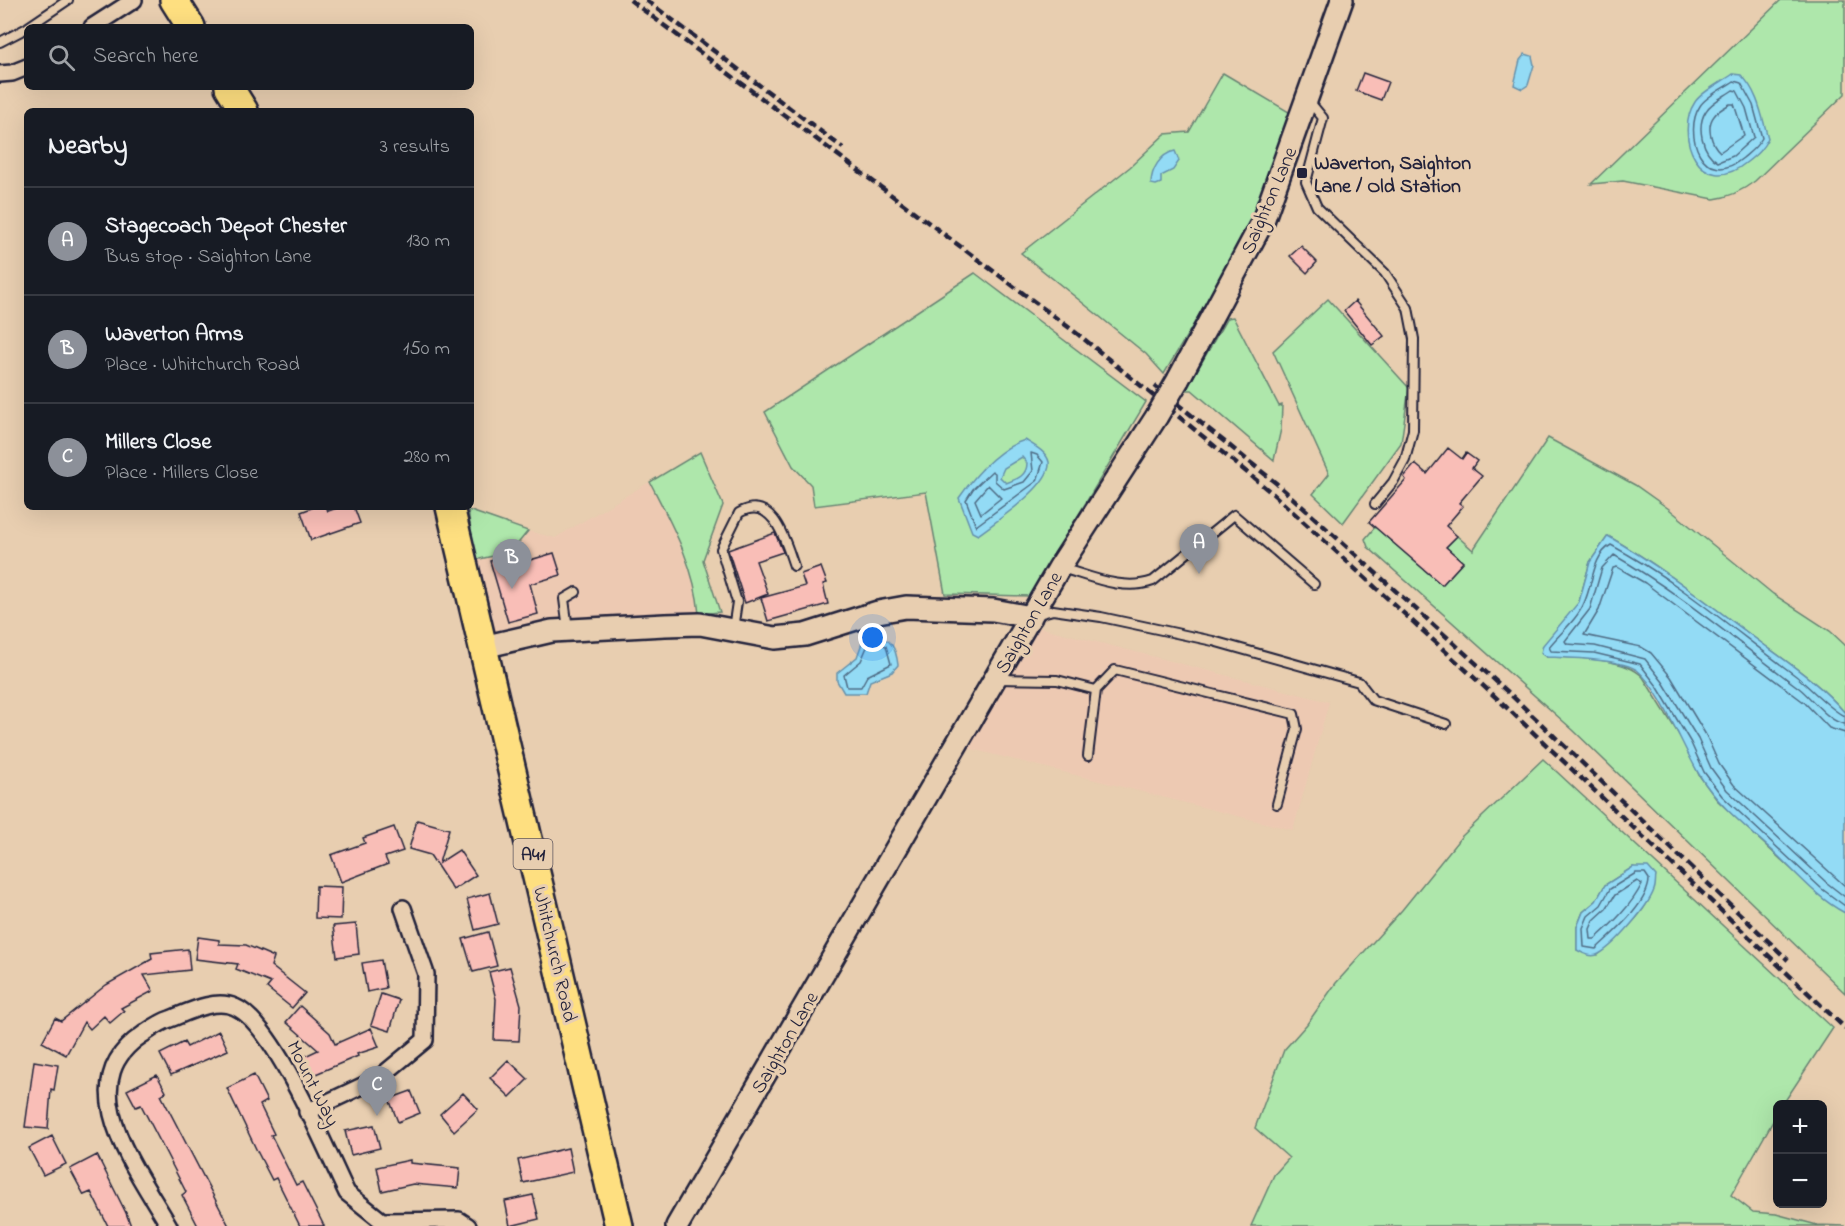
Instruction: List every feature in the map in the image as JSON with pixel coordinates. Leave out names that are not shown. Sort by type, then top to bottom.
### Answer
[{"type":"highway","points":[[174,0],[189,24]]},
{"type":"highway","points":[[231,90],[242,108]]},
{"type":"highway","name":"Whitchurch Road","points":[[451,510],[619,1226]]},
{"type":"street","points":[[97,24],[134,0]]},
{"type":"street","name":"Saighton Lane","points":[[677,1226],[1059,568],[1178,380],[1263,221],[1342,0]]},
{"type":"street","points":[[0,74],[12,73],[24,68]]},
{"type":"street","points":[[483,647],[552,631],[700,624],[775,638],[805,635],[878,612],[906,607],[993,609],[1031,616]]},
{"type":"street","points":[[307,1112],[379,1078],[424,1040],[426,974],[403,908]]},
{"type":"street","name":"Mount Way","points":[[169,1226],[117,1132],[108,1102],[113,1066],[128,1044],[164,1020],[207,1005],[235,1006],[254,1022],[280,1056],[347,1193],[382,1221],[459,1220],[468,1226]]},
{"type":"lane","points":[[32,24],[68,0]]},
{"type":"lane","points":[[0,42],[24,29]]},
{"type":"lane","points":[[1308,100],[1323,118],[1306,182],[1317,207],[1385,273],[1407,308],[1414,339],[1413,430],[1405,460],[1393,482],[1374,504]]},
{"type":"lane","points":[[733,631],[737,602],[721,549],[740,513],[754,509],[771,515],[782,531],[794,566]]},
{"type":"lane","points":[[1059,568],[1119,584],[1140,586],[1153,581],[1234,515],[1314,584]]},
{"type":"lane","points":[[568,630],[564,599],[576,592]]},
{"type":"lane","points":[[1031,616],[1053,610],[1101,617],[1214,641],[1359,682],[1373,700],[1446,724]]},
{"type":"lane","points":[[1088,756],[1096,690],[1115,670],[1294,714],[1297,729],[1277,804]]},
{"type":"lane","points":[[995,679],[1057,680],[1096,690]]},
{"type":"shaded area","points":[[700,452],[723,505],[703,560],[720,612],[494,634],[475,560],[511,552],[528,531],[555,538]]},
{"type":"shaded area","points":[[1027,624],[1329,702],[1293,830],[956,745]]},
{"type":"green space","points":[[1781,0],[1845,0],[1845,94],[1755,181],[1731,195],[1714,199],[1623,181],[1591,184]]},
{"type":"green space","points":[[1223,73],[1294,115],[1260,206],[1233,258],[1164,374],[1146,354],[1021,253],[1130,167],[1165,134],[1189,132]]},
{"type":"green space","points":[[975,273],[1146,402],[1030,596],[945,594],[926,492],[814,506],[811,485],[793,466],[765,412]]},
{"type":"green space","points":[[1328,299],[1409,388],[1401,443],[1343,523],[1313,494],[1329,474],[1273,351]]},
{"type":"green space","points":[[1233,317],[1279,406],[1282,405],[1281,429],[1274,460],[1192,390],[1186,390],[1227,318]]},
{"type":"green space","points":[[1548,438],[1635,485],[1669,509],[1773,594],[1830,631],[1845,645],[1845,713],[1813,681],[1789,663],[1664,572],[1608,536],[1590,562],[1579,602],[1547,657],[1585,658],[1612,662],[1635,670],[1643,677],[1686,746],[1699,775],[1717,800],[1818,894],[1845,913],[1845,993],[1573,730],[1368,547],[1365,539],[1375,527],[1442,585],[1463,562],[1446,547],[1457,536],[1473,550]]},
{"type":"green space","points":[[700,452],[723,505],[703,560],[720,612],[699,614],[688,562],[650,482]]},
{"type":"green space","points":[[468,510],[528,531],[511,552],[475,560]]},
{"type":"green space","points":[[1543,759],[1833,1028],[1786,1100],[1773,1100],[1773,1121],[1731,1195],[1753,1212],[1776,1214],[1817,1225],[1845,1226],[1251,1226],[1274,1175],[1289,1158],[1255,1128],[1284,1050],[1307,1024],[1336,983],[1402,910],[1461,837]],"holes":[[[1633,867],[1655,876],[1653,888],[1643,910],[1635,920],[1598,955],[1577,950],[1577,927],[1583,912],[1596,901],[1605,885]]]},
{"type":"water","points":[[1525,54],[1532,56],[1534,65],[1528,85],[1522,89],[1514,85],[1520,60]]},
{"type":"water","points":[[1733,74],[1741,75],[1752,89],[1768,138],[1759,152],[1747,162],[1730,172],[1716,174],[1704,169],[1695,159],[1689,146],[1687,131],[1689,116],[1698,98]]},
{"type":"water","points":[[1175,151],[1179,161],[1173,170],[1161,176],[1161,183],[1151,184],[1157,163],[1165,155]]},
{"type":"water","points":[[1025,440],[1043,452],[1048,458],[1048,471],[1033,492],[978,535],[972,532],[959,498],[988,463],[1015,444]],"holes":[[[1022,457],[1027,463],[1025,471],[1017,478],[1006,483],[1000,477],[1004,468]]]},
{"type":"water","points":[[1608,536],[1682,584],[1789,663],[1813,681],[1845,713],[1845,913],[1817,894],[1735,817],[1707,787],[1654,690],[1637,670],[1619,663],[1547,657],[1541,653],[1543,645],[1579,602],[1590,562]]},
{"type":"water","points":[[873,636],[892,644],[898,665],[892,672],[870,681],[866,693],[844,693],[837,681],[837,673],[857,657],[862,643]]},
{"type":"water","points":[[1633,867],[1648,867],[1656,876],[1655,888],[1645,906],[1622,934],[1599,954],[1591,956],[1577,950],[1577,927],[1583,912],[1596,901],[1605,885]]},
{"type":"building","points":[[1363,73],[1388,82],[1381,100],[1356,91]]},
{"type":"building","points":[[1301,246],[1317,262],[1307,273],[1290,256]]},
{"type":"building","points":[[1355,301],[1384,336],[1372,345],[1344,311]]},
{"type":"building","points":[[1448,448],[1462,459],[1466,453],[1477,461],[1472,468],[1482,476],[1459,503],[1463,506],[1446,526],[1457,536],[1446,547],[1463,562],[1442,585],[1369,522],[1406,480],[1404,477],[1415,464],[1427,474]]},
{"type":"building","points":[[306,510],[355,510],[360,523],[311,540],[301,512]]},
{"type":"building","points":[[775,533],[783,552],[756,561],[768,594],[745,603],[728,550]]},
{"type":"building","points":[[517,553],[520,563],[554,553],[561,575],[530,584],[538,614],[508,622],[490,561]]},
{"type":"building","points":[[821,567],[827,583],[823,584],[828,604],[768,621],[761,598],[805,586],[801,574]]},
{"type":"building","points":[[417,820],[449,829],[439,863],[459,850],[476,875],[453,890],[430,855],[409,849]]},
{"type":"building","points":[[394,827],[403,851],[385,857],[388,864],[341,882],[331,855],[365,843],[363,838]]},
{"type":"building","points":[[316,886],[342,887],[341,919],[315,918]]},
{"type":"building","points":[[490,893],[498,924],[475,930],[467,899]]},
{"type":"building","points":[[356,924],[359,954],[337,957],[333,926]]},
{"type":"building","points":[[488,932],[497,966],[473,972],[463,939]]},
{"type":"building","points":[[198,937],[219,940],[219,944],[246,945],[274,957],[271,966],[305,993],[292,1008],[267,988],[271,983],[236,969],[238,964],[195,959]]},
{"type":"building","points":[[188,949],[190,970],[144,975],[153,991],[121,1008],[124,1011],[110,1023],[104,1016],[90,1029],[84,1022],[66,1055],[42,1042],[55,1018],[61,1021],[106,985],[152,959],[151,953]]},
{"type":"building","points":[[381,960],[386,988],[367,992],[362,963]]},
{"type":"building","points":[[510,967],[521,1005],[519,1041],[494,1040],[496,999],[489,972]]},
{"type":"building","points":[[381,994],[399,1000],[390,1031],[371,1025]]},
{"type":"building","points":[[300,1006],[330,1033],[335,1044],[371,1028],[379,1047],[357,1054],[358,1056],[311,1076],[303,1057],[318,1050],[286,1022]]},
{"type":"building","points":[[219,1031],[228,1050],[171,1075],[160,1054],[184,1042],[187,1047]]},
{"type":"building","points":[[508,1060],[528,1079],[510,1097],[490,1078]]},
{"type":"building","points":[[34,1061],[58,1065],[54,1090],[51,1089],[48,1129],[25,1127]]},
{"type":"building","points":[[157,1075],[166,1092],[161,1095],[229,1226],[198,1226],[182,1195],[186,1192],[141,1105],[136,1107],[127,1090]]},
{"type":"building","points":[[254,1075],[267,1101],[260,1105],[274,1134],[271,1135],[296,1185],[302,1182],[324,1226],[300,1226],[276,1178],[272,1180],[227,1088]]},
{"type":"building","points":[[411,1091],[420,1113],[398,1122],[389,1099]]},
{"type":"building","points":[[463,1093],[478,1109],[454,1131],[440,1114]]},
{"type":"building","points":[[374,1125],[380,1148],[351,1155],[345,1131]]},
{"type":"building","points":[[52,1136],[66,1164],[43,1175],[29,1148]]},
{"type":"building","points":[[568,1148],[573,1172],[523,1183],[518,1160]]},
{"type":"building","points":[[97,1155],[131,1226],[108,1226],[91,1192],[84,1195],[70,1169]]},
{"type":"building","points":[[410,1160],[410,1163],[460,1168],[458,1188],[413,1184],[382,1191],[377,1167]]},
{"type":"building","points":[[533,1195],[539,1219],[510,1226],[505,1201]]},
{"type":"railway","points":[[630,0],[1079,335],[1272,493],[1502,703],[1845,1028]]},
{"type":"railway","points":[[646,0],[843,148]]},
{"type":"railway","points":[[1155,386],[1276,483],[1509,693],[1788,960]]},
{"type":"place","name":"Waverton, Saighton Lane / Old Station","points":[[1302,173]]},
{"type":"place","name":"Stagecoach Depot Chester","points":[[1199,574]]},
{"type":"place","name":"Waverton Arms","points":[[512,589]]},
{"type":"place","name":"Millers Close","points":[[377,1116]]}]
